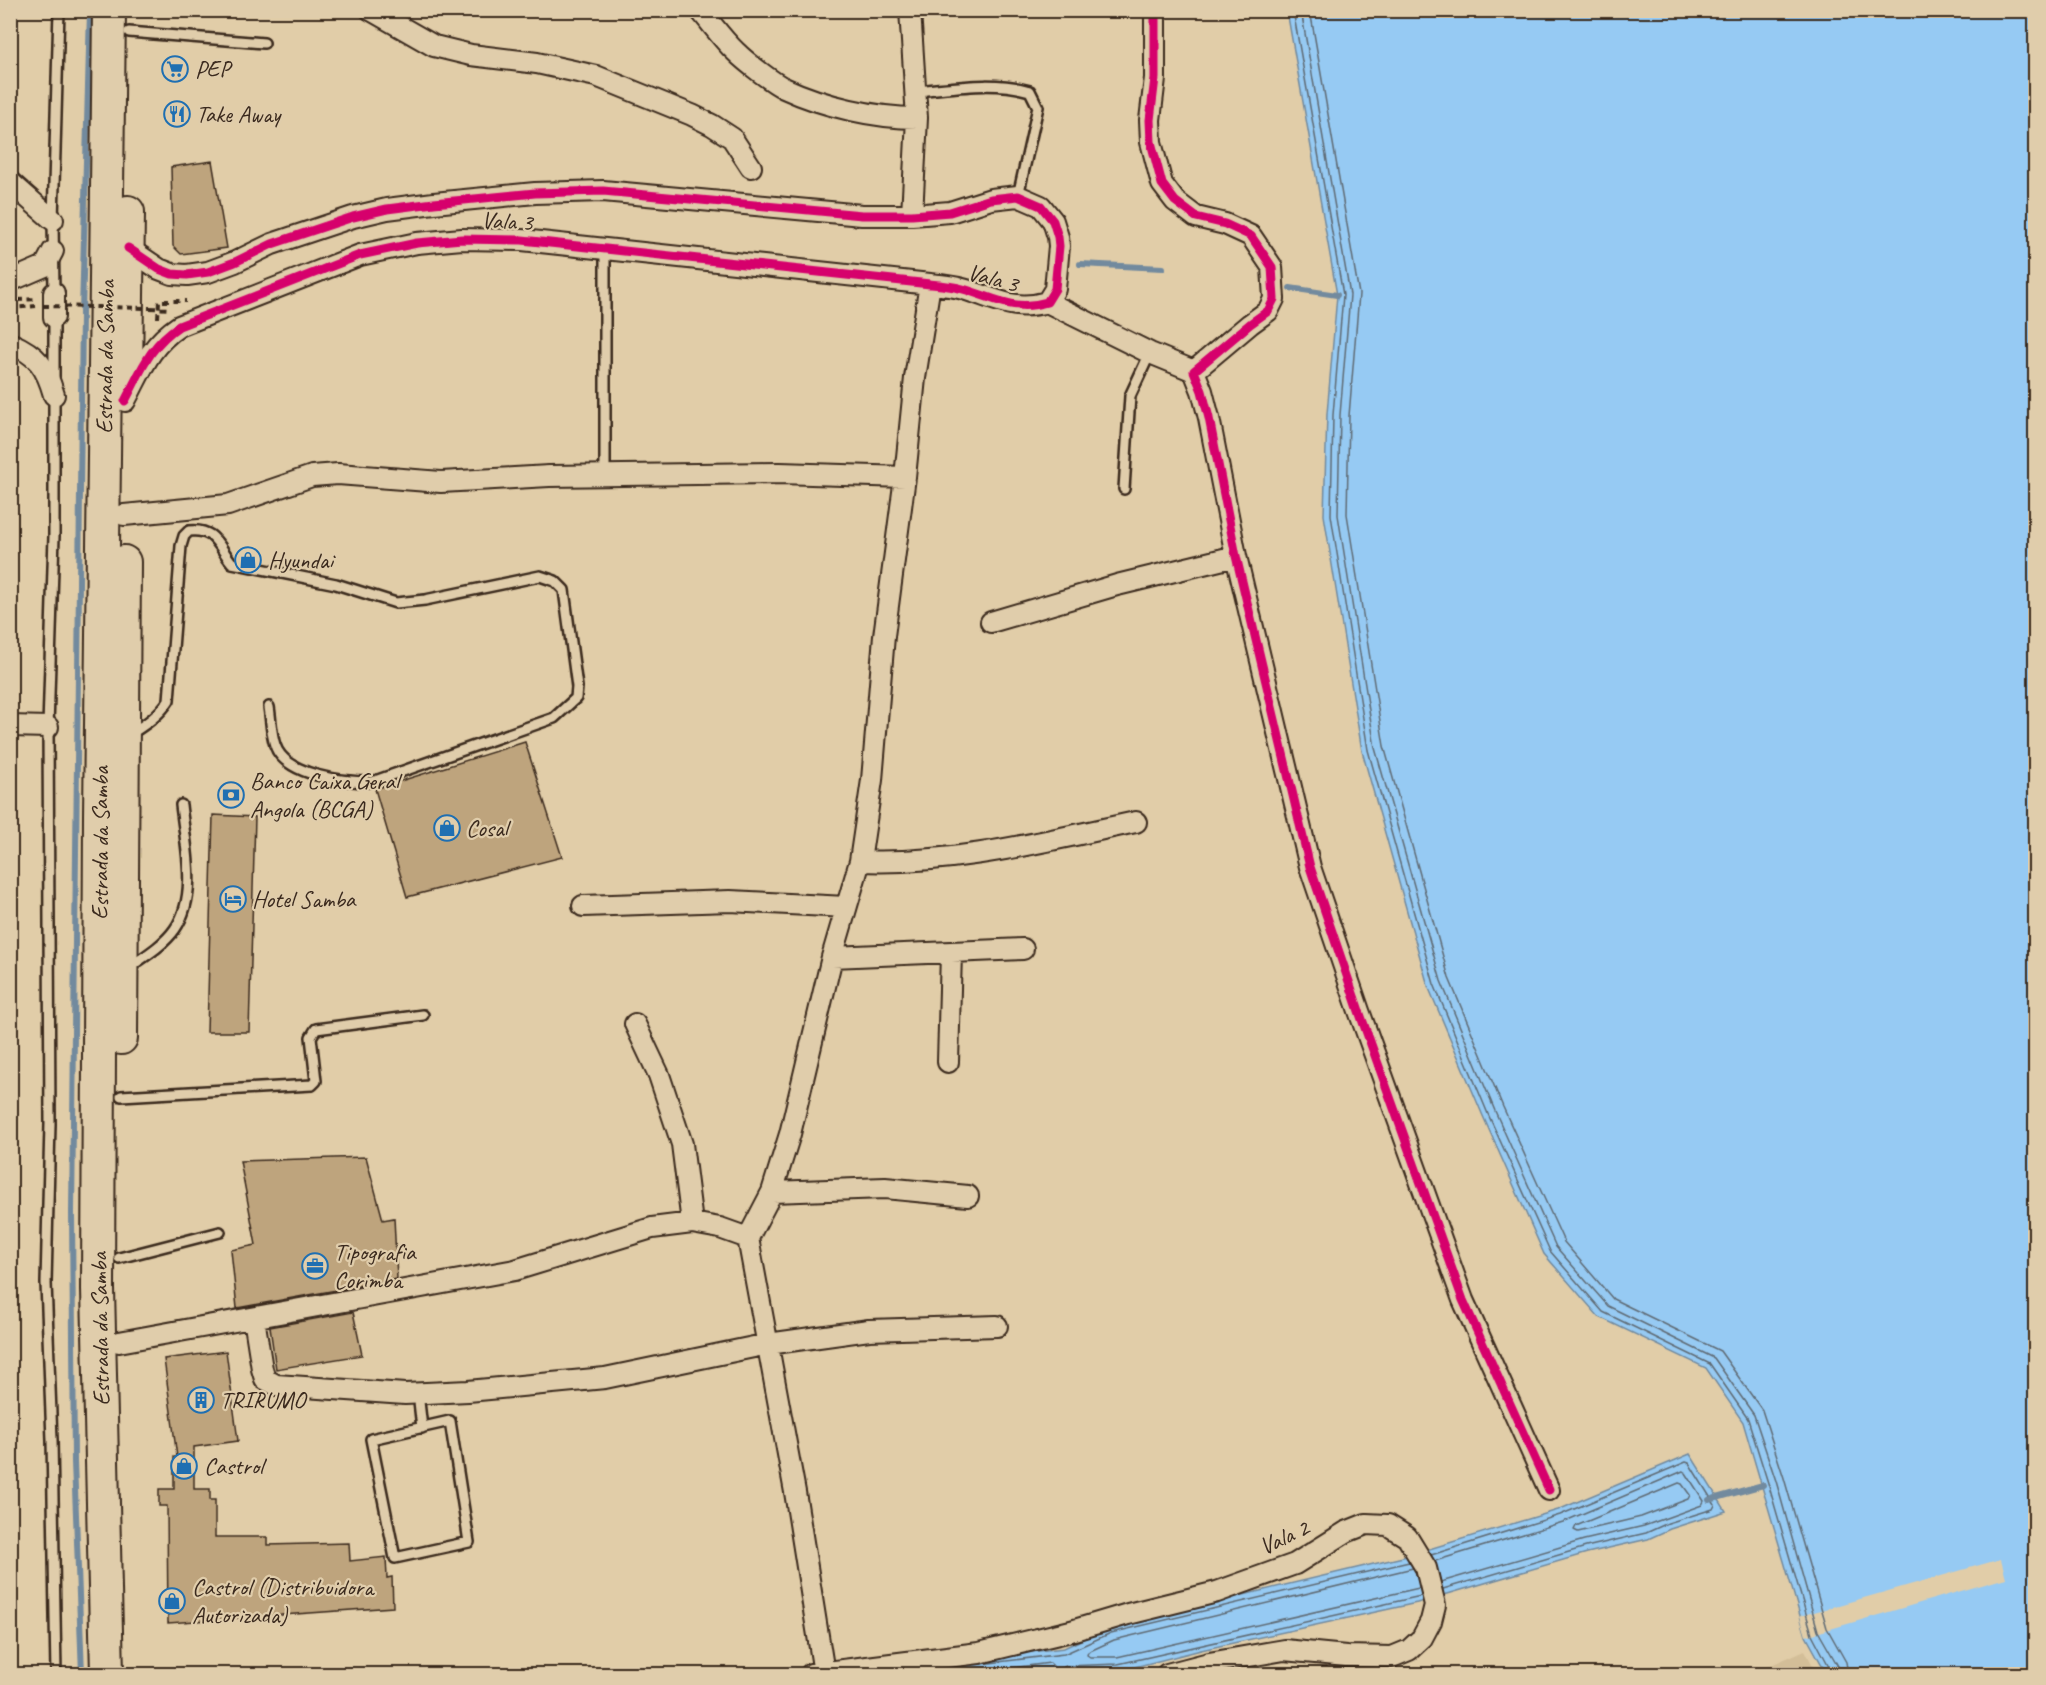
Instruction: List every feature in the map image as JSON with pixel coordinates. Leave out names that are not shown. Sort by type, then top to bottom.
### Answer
[{"type":"main road","name":"Estrada da Samba","points":[[122,18],[129,299],[125,401],[119,1258],[125,1674]]},
{"type":"main road","name":"Estrada da Samba","points":[[107,1674],[98,1265],[100,815],[122,18]]},
{"type":"street","points":[[371,10],[434,46],[471,56],[537,63],[596,76],[692,115],[732,138],[751,167]]},
{"type":"street","points":[[700,10],[736,52],[782,87],[858,111],[893,118],[917,118]]},
{"type":"street","points":[[910,10],[917,118],[912,215]]},
{"type":"street","points":[[1155,10],[1155,78],[1150,120],[1151,142],[1162,184],[1175,201],[1196,217],[1225,224],[1251,236],[1272,267],[1274,299],[1268,311],[1194,371]]},
{"type":"street","points":[[10,182],[53,220]]},
{"type":"street","name":"Vala 3","points":[[125,401],[154,346],[179,326],[360,255],[417,243],[480,239],[522,240],[960,288],[1013,306],[1032,306],[1051,296],[1059,246],[1053,221],[1041,206],[1018,196],[991,199],[950,212],[862,215],[603,191],[535,193],[387,209],[353,217],[272,244],[235,262],[198,274],[172,274],[128,248]]},
{"type":"street","points":[[10,281],[45,266],[54,250]]},
{"type":"street","points":[[818,1674],[768,1344],[748,1238],[772,1192],[790,1134],[832,957],[860,861],[872,780],[884,636],[905,477],[915,378],[930,284]]},
{"type":"street","points":[[1051,296],[1150,354],[1194,371],[1209,418],[1236,556],[1310,867],[1363,1023],[1463,1300],[1549,1490]]},
{"type":"street","points":[[10,343],[28,351],[48,373],[54,395]]},
{"type":"street","points":[[124,515],[228,505],[286,484],[338,474],[441,482],[549,476],[780,473],[905,477]]},
{"type":"street","points":[[991,622],[1117,585],[1236,556]]},
{"type":"street","points":[[10,726],[48,727]]},
{"type":"street","points":[[860,861],[892,862],[997,851],[1136,822]]},
{"type":"street","points":[[583,906],[730,901],[846,907]]},
{"type":"street","points":[[832,957],[1023,949]]},
{"type":"street","points":[[948,1062],[951,953]]},
{"type":"street","points":[[635,1024],[659,1075],[682,1144],[692,1222]]},
{"type":"street","points":[[772,1192],[885,1188],[968,1196]]},
{"type":"street","points":[[119,1342],[515,1270],[652,1228],[692,1222],[720,1228],[748,1238]]},
{"type":"street","points":[[254,1318],[262,1369],[266,1379],[276,1385],[350,1392],[418,1394],[605,1378],[768,1344],[869,1330],[997,1326]]},
{"type":"street","name":"Vala 2","points":[[818,1674],[979,1653],[1217,1592],[1295,1564],[1346,1532],[1366,1524],[1388,1525],[1407,1537],[1426,1568],[1432,1585],[1435,1605],[1431,1622],[1422,1638],[1409,1650],[1392,1657],[1346,1656],[1284,1650],[1209,1663],[1167,1674]]},
{"type":"lane","name":"Estrada da Samba","points":[[56,1674],[52,1440],[46,1283],[50,1124],[48,727],[54,536],[54,395],[47,304],[54,250],[59,10]]},
{"type":"lane","points":[[122,18],[264,44]]},
{"type":"lane","points":[[915,91],[983,85],[1014,86],[1030,91],[1038,107],[1018,196]]},
{"type":"lane","points":[[605,250],[605,476]]},
{"type":"lane","points":[[1124,489],[1130,396],[1150,354]]},
{"type":"lane","points":[[124,738],[148,723],[163,710],[169,700],[181,546],[184,536],[189,531],[206,532],[215,539],[232,563],[336,584],[396,603],[425,600],[540,576],[555,581],[564,590],[577,687],[576,698],[554,718],[372,782],[351,782],[294,767],[281,757],[274,744],[269,707]]},
{"type":"lane","points":[[122,973],[157,947],[174,930],[187,907],[188,880],[181,805]]},
{"type":"lane","points":[[121,1096],[312,1085],[315,1081],[311,1037],[316,1029],[423,1015]]},
{"type":"lane","points":[[119,1258],[220,1232]]},
{"type":"lane","points":[[418,1394],[422,1428]]},
{"type":"lane","points":[[450,1421],[468,1542],[394,1558],[372,1439],[422,1428],[450,1421]]},
{"type":"path","points":[[10,301],[150,308]]},
{"type":"path","points":[[10,308],[47,304]]},
{"type":"shaded area","points":[[1805,1650],[1817,1674],[1751,1674]]},
{"type":"water","points":[[1287,11],[2035,11],[2035,1674],[1827,1674],[1806,1636],[1743,1422],[1706,1368],[1599,1317],[1544,1254],[1428,986],[1362,751],[1324,515],[1327,414],[1337,295]]},
{"type":"water","points":[[1690,1454],[1726,1511],[1670,1529],[1648,1539],[1587,1553],[1417,1603],[1201,1650],[1119,1671],[1070,1671],[1053,1674],[847,1674],[1064,1648],[1109,1627],[1403,1557],[1558,1510]]},
{"type":"pier","points":[[2001,1559],[2006,1578],[1806,1636],[1800,1616]]},
{"type":"building","points":[[212,161],[227,248],[181,254],[173,246],[171,167]]},
{"type":"building","points":[[525,742],[562,857],[407,897],[375,789]]},
{"type":"building","points":[[213,815],[255,817],[249,1032],[207,1032]]},
{"type":"building","points":[[366,1157],[383,1220],[394,1218],[397,1279],[237,1308],[231,1250],[256,1245],[240,1161]]},
{"type":"building","points":[[353,1312],[362,1355],[276,1369],[270,1327]]},
{"type":"building","points":[[226,1351],[238,1441],[194,1447],[194,1489],[210,1489],[210,1500],[215,1500],[215,1537],[267,1537],[267,1545],[349,1543],[350,1561],[386,1557],[387,1578],[392,1577],[393,1607],[168,1623],[167,1506],[159,1506],[159,1489],[174,1489],[174,1457],[177,1457],[164,1359]]},
{"type":"waterway","points":[[82,1674],[74,1462],[72,1213],[82,313],[90,10]]},
{"type":"waterway","points":[[1080,264],[1163,268]]},
{"type":"waterway","points":[[1290,288],[1337,295]]},
{"type":"waterway","points":[[1709,1500],[1763,1485]]},
{"type":"cycle path","points":[[1155,10],[1155,78],[1150,120],[1151,142],[1162,184],[1175,201],[1196,217],[1225,224],[1251,236],[1272,267],[1274,299],[1268,311],[1194,371],[1209,418],[1236,556],[1310,867],[1463,1300],[1549,1490]]},
{"type":"cycle path","points":[[125,401],[153,351],[179,326],[360,255],[417,243],[462,239],[522,240],[947,286],[1014,305],[1035,305],[1047,302],[1055,289],[1059,246],[1053,221],[1041,206],[1018,196],[991,199],[950,212],[862,215],[603,191],[535,193],[387,209],[353,217],[272,244],[208,272],[187,275],[172,274],[159,269],[128,248]]},
{"type":"place","name":"PEP","points":[[175,69]]},
{"type":"place","name":"Take Away","points":[[177,114]]},
{"type":"place","name":"Hyundai","points":[[248,560]]},
{"type":"place","name":"Banco Caixa Geral Angola (BCGA)","points":[[231,795]]},
{"type":"place","name":"Cosal","points":[[447,828]]},
{"type":"place","name":"Hotel Samba","points":[[233,899]]},
{"type":"place","name":"Tipografia Corimba","points":[[315,1266]]},
{"type":"place","name":"TRIRUMO","points":[[201,1400]]},
{"type":"place","name":"Castrol","points":[[184,1466]]},
{"type":"place","name":"Castrol (Distribuidora Autorizada)","points":[[172,1601]]}]
